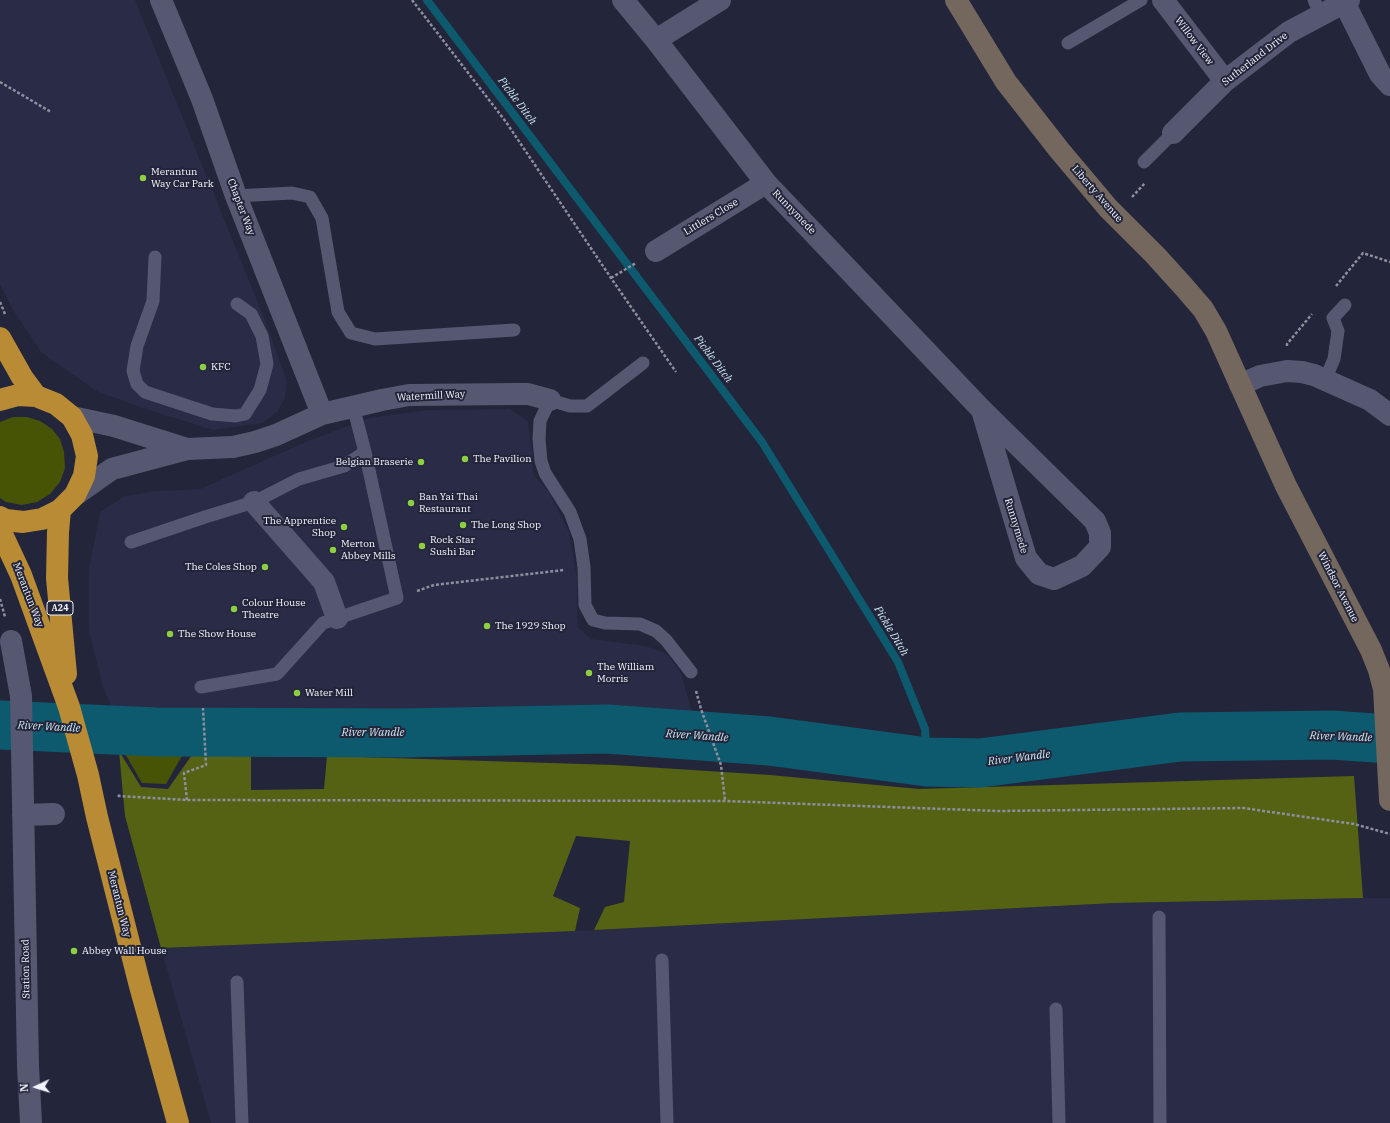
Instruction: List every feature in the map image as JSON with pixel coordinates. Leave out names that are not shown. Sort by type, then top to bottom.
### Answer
[{"type":"highway","points":[[0,338],[22,377],[36,396]]},
{"type":"highway","points":[[0,400],[18,395],[36,396],[56,404],[72,418],[82,435],[86,456],[84,476],[75,495],[60,510],[42,519],[23,522],[6,520],[0,517]]},
{"type":"highway","name":"Merantun Way","points":[[60,510],[57,578],[69,706]]},
{"type":"highway","name":"Merantun Way","points":[[0,530],[21,575],[69,706],[87,770],[97,817],[140,986],[178,1123]]},
{"type":"street","name":"Chapter Way","points":[[161,0],[202,99],[236,196],[322,414]]},
{"type":"street","name":"Runnymede","points":[[623,0],[656,40],[766,183],[982,410],[1095,521],[1100,533],[1100,547],[1082,566],[1054,579],[1039,574],[1026,558],[982,410]]},
{"type":"street","points":[[656,40],[720,0]]},
{"type":"street","name":"Liberty Avenue","points":[[956,0],[1006,82],[1060,151],[1108,208],[1155,255],[1203,309],[1216,331],[1240,385]]},
{"type":"street","name":"Willow View","points":[[1163,0],[1225,81]]},
{"type":"street","points":[[1346,1],[1380,74],[1390,85]]},
{"type":"street","name":"Sutherland Drive","points":[[1173,133],[1225,81],[1289,32],[1317,7],[1346,1]]},
{"type":"street","name":"Littlers Close","points":[[649,255],[766,183]]},
{"type":"street","points":[[1240,385],[1260,376],[1287,371],[1302,372],[1325,380],[1370,400],[1390,415]]},
{"type":"street","name":"Windsor Avenue","points":[[1240,385],[1286,486],[1371,650],[1379,670],[1384,689],[1390,800]]},
{"type":"street","name":"Watermill Way","points":[[187,449],[233,447],[255,442],[276,435],[322,414],[353,406],[409,395],[528,394],[550,400]]},
{"type":"street","points":[[72,418],[114,426],[187,449]]},
{"type":"street","points":[[75,495],[112,469],[187,449]]},
{"type":"street","points":[[254,502],[324,582],[337,618]]},
{"type":"street","name":"Station Road","points":[[11,641],[21,696],[28,1059],[31,1123]]},
{"type":"street","points":[[23,815],[54,814]]},
{"type":"lane","points":[[1068,43],[1141,0]]},
{"type":"lane","points":[[1144,162],[1173,133]]},
{"type":"lane","points":[[236,196],[292,193],[310,197],[322,218],[338,312],[351,333],[375,338],[514,330]]},
{"type":"lane","points":[[154,257],[153,301],[137,346],[133,371],[137,384],[145,392],[212,414],[236,416],[245,414],[260,390],[267,364],[262,336],[254,319],[251,314],[237,304]]},
{"type":"lane","points":[[1325,380],[1334,359],[1338,331],[1333,318],[1345,305]]},
{"type":"lane","name":"Watermill Way","points":[[550,400],[570,406],[587,406],[643,363]]},
{"type":"lane","points":[[550,400],[540,422],[539,439],[541,461],[545,473],[570,512],[580,539],[584,567],[585,605],[593,620],[605,623],[640,624],[656,631],[666,640],[691,672]]},
{"type":"lane","points":[[202,687],[277,674],[324,623],[397,598],[365,452],[353,406]]},
{"type":"lane","points":[[131,542],[254,502],[299,479],[344,466],[365,452]]},
{"type":"lane","points":[[1159,917],[1160,1123]]},
{"type":"lane","points":[[662,960],[667,1123]]},
{"type":"lane","points":[[237,982],[242,1123]]},
{"type":"lane","points":[[1056,1009],[1058,1123]]},
{"type":"path","points":[[412,0],[506,122],[676,372]]},
{"type":"path","points":[[0,82],[51,112]]},
{"type":"path","points":[[611,278],[649,255]]},
{"type":"path","points":[[0,302],[6,316]]},
{"type":"path","points":[[397,598],[434,585],[584,567]]},
{"type":"path","points":[[701,709],[721,764],[724,801]]},
{"type":"path","points":[[187,800],[184,773],[206,765],[203,713]]},
{"type":"path","points":[[115,791],[119,796],[187,800],[724,801],[998,811],[1243,808],[1354,824],[1390,834]]},
{"type":"shaded area","points":[[0,0],[135,0],[265,320],[287,381],[285,398],[278,411],[262,423],[213,430],[98,392],[41,352],[13,310],[0,284]]},
{"type":"shaded area","name":"Merton Abbey Mills","points":[[510,409],[528,421],[533,474],[550,494],[569,532],[577,578],[578,627],[591,639],[646,646],[667,654],[681,673],[692,712],[119,724],[103,687],[89,631],[89,569],[100,512],[125,496],[155,491],[200,489],[301,444],[368,418],[427,410]]},
{"type":"shaded area","points":[[1390,898],[1390,1123],[211,1123],[161,948],[594,930],[1114,903]]},
{"type":"green space","points":[[13,417],[27,417],[40,421],[52,429],[60,439],[64,452],[65,468],[60,482],[50,494],[37,502],[22,505],[6,502],[0,498],[0,422]]},
{"type":"green space","points":[[119,743],[187,747],[166,784],[142,783]]},
{"type":"green space","points":[[119,751],[141,787],[168,789],[194,752],[251,752],[251,790],[324,789],[327,756],[614,765],[770,775],[919,789],[1354,776],[1363,898],[1114,903],[594,930],[605,907],[624,902],[630,841],[576,836],[553,896],[580,908],[575,931],[161,948],[125,816]]},
{"type":"waterway","name":"Pickle Ditch","points":[[427,0],[762,442],[898,662],[925,729],[927,762]]},
{"type":"waterway","name":"River Wandle","points":[[0,725],[156,732],[403,733],[607,729],[769,741],[927,762],[980,763],[1180,737],[1332,735],[1390,739]]},
{"type":"place","name":"Merantun Way Car Park","points":[[143,178]]},
{"type":"place","name":"KFC","points":[[203,367]]},
{"type":"place","name":"The Pavilion","points":[[465,459]]},
{"type":"place","name":"Belgian Braserie","points":[[421,462]]},
{"type":"place","name":"Ban Yai Thai Restaurant","points":[[411,503]]},
{"type":"place","name":"The Long Shop","points":[[463,525]]},
{"type":"place","name":"The Apprentice Shop","points":[[344,527]]},
{"type":"place","name":"Rock Star Sushi Bar","points":[[422,546]]},
{"type":"place","name":"Merton Abbey Mills","points":[[333,550]]},
{"type":"place","name":"The Coles Shop","points":[[265,567]]},
{"type":"place","name":"Colour House Theatre","points":[[234,609]]},
{"type":"place","name":"The 1929 Shop","points":[[487,626]]},
{"type":"place","name":"The Show House","points":[[170,634]]},
{"type":"place","name":"The William Morris","points":[[589,673]]},
{"type":"place","name":"Water Mill","points":[[297,693]]},
{"type":"place","name":"Abbey Wall House","points":[[74,951]]}]
